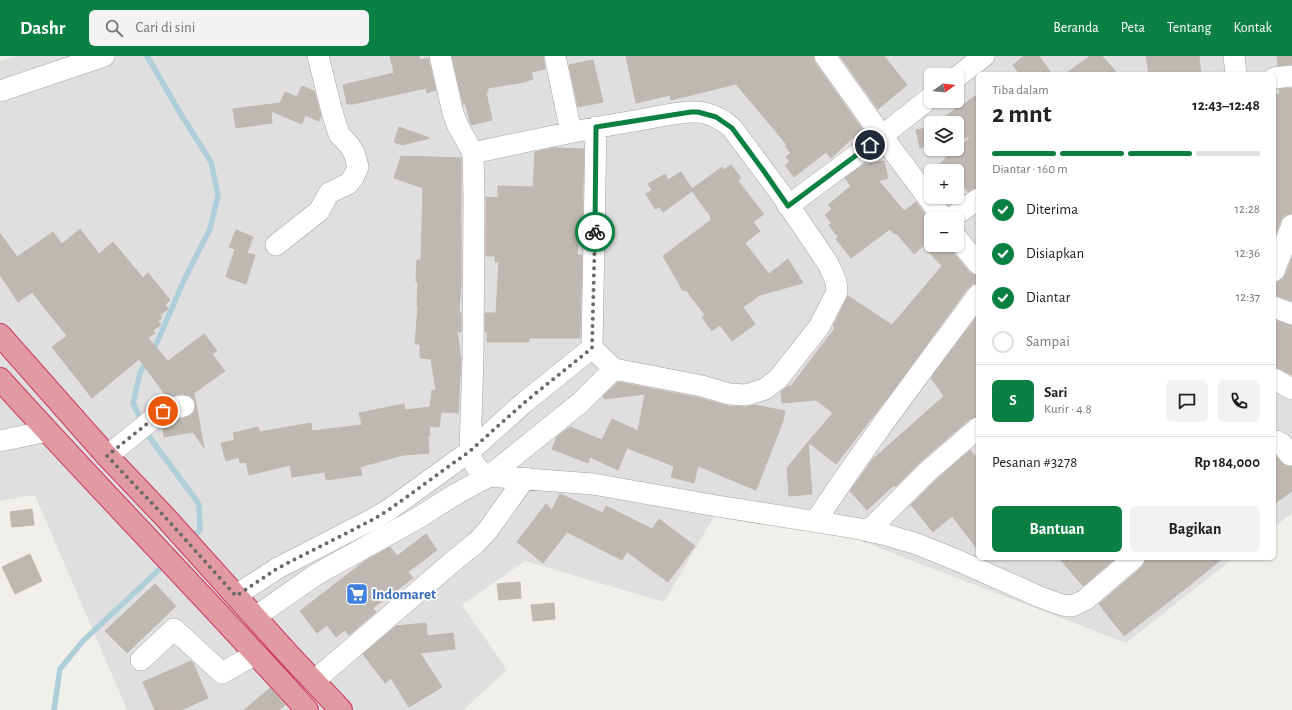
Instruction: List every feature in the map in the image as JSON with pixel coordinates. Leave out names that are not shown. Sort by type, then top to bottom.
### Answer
[{"type":"highway","points":[[0,334],[107,456],[165,517],[341,710]]},
{"type":"highway","points":[[0,379],[307,710]]},
{"type":"street","points":[[0,91],[104,56]]},
{"type":"street","points":[[276,245],[319,211],[329,193],[348,184],[353,178],[358,167],[355,155],[350,146],[339,134],[318,56]]},
{"type":"street","points":[[440,56],[453,113],[473,154],[473,349],[470,451],[473,463],[479,470],[489,476],[593,484],[887,535],[984,564],[1040,597],[1062,605],[1072,606],[1086,600],[1132,560]]},
{"type":"street","points":[[555,56],[571,132]]},
{"type":"street","points":[[825,56],[939,212]]},
{"type":"street","points":[[964,72],[984,56]]},
{"type":"street","points":[[1234,56],[1236,72]]},
{"type":"street","points":[[1276,78],[1292,76]]},
{"type":"street","points":[[788,206],[924,103]]},
{"type":"street","points":[[473,154],[596,127],[691,112],[698,112],[716,117],[732,128],[763,170],[826,262],[836,282],[837,292],[819,327],[778,379],[765,389],[746,395],[729,394],[702,386],[614,370],[592,348],[596,127]]},
{"type":"street","points":[[960,212],[976,200]]},
{"type":"street","points":[[1276,266],[1292,225]]},
{"type":"street","points":[[964,247],[976,262]]},
{"type":"street","points":[[815,522],[897,404],[976,299]]},
{"type":"street","points":[[1276,308],[1292,314]]},
{"type":"street","points":[[231,590],[278,568],[374,519],[390,509],[470,451],[525,402],[592,348]]},
{"type":"street","points":[[256,618],[317,574],[418,518],[456,494],[489,476],[580,403],[614,370]]},
{"type":"street","points":[[1276,380],[1292,389]]},
{"type":"street","points":[[107,456],[163,411],[184,406]]},
{"type":"street","points":[[868,531],[927,472],[976,430]]},
{"type":"street","points":[[0,441],[47,431]]},
{"type":"street","points":[[1276,441],[1282,444],[1290,455]]},
{"type":"street","points":[[314,681],[477,542],[488,530],[525,478]]},
{"type":"street","points":[[141,660],[174,629],[222,674],[256,654]]},
{"type":"shaded area","points":[[18,56],[1292,56],[1292,513],[1276,525],[1276,72],[976,72],[976,560],[1231,560],[1126,643],[804,519],[719,508],[664,602],[525,561],[462,605],[507,670],[463,710],[127,710],[35,495],[0,501],[0,61]]},
{"type":"building","points":[[390,56],[419,56],[420,60],[428,58],[436,90],[427,93],[426,88],[347,104],[343,85],[394,73]]},
{"type":"building","points":[[452,56],[543,56],[545,69],[531,72],[533,79],[524,82],[488,88],[488,92],[486,92],[492,120],[471,125],[465,103],[463,104]]},
{"type":"building","points":[[626,56],[813,56],[815,63],[862,129],[831,158],[826,152],[794,177],[785,165],[790,162],[786,157],[791,153],[785,146],[787,145],[736,84],[671,100],[670,95],[636,103]]},
{"type":"building","points":[[840,56],[884,56],[907,85],[878,109]]},
{"type":"building","points":[[1024,56],[1039,56],[1051,72],[1018,72],[1013,65]]},
{"type":"building","points":[[1090,56],[1102,56],[1116,72],[1068,72]]},
{"type":"building","points":[[1146,56],[1199,56],[1201,72],[1149,72]]},
{"type":"building","points":[[1277,56],[1292,56],[1292,64],[1278,66]]},
{"type":"building","points":[[593,60],[603,102],[578,107],[569,65]]},
{"type":"building","points":[[302,86],[314,91],[321,116],[319,121],[305,115],[302,124],[271,111],[272,123],[236,128],[233,109],[280,103],[285,92],[297,97]]},
{"type":"building","points":[[1292,88],[1292,213],[1285,215],[1281,220],[1276,233],[1276,94],[1280,94],[1279,89]]},
{"type":"building","points":[[976,95],[976,188],[968,192],[964,187],[964,164],[939,164],[948,156],[964,156],[964,143],[972,136],[964,138],[964,116],[946,116],[956,108],[964,108],[964,104]]},
{"type":"building","points":[[399,127],[430,138],[402,145],[394,142]]},
{"type":"building","points":[[924,128],[924,147],[920,148],[916,130]]},
{"type":"building","points":[[554,148],[584,149],[582,225],[580,225],[577,255],[582,255],[580,338],[529,338],[529,342],[487,342],[487,332],[485,332],[485,313],[496,313],[499,262],[495,262],[495,256],[486,256],[486,197],[498,198],[498,186],[533,187],[535,152]]},
{"type":"building","points":[[401,156],[461,158],[461,283],[459,313],[461,313],[461,332],[457,332],[461,358],[458,413],[441,412],[439,427],[429,426],[429,453],[403,455],[360,467],[362,475],[326,480],[325,472],[292,477],[290,465],[249,475],[246,462],[240,463],[239,457],[226,461],[221,443],[235,440],[233,433],[258,427],[260,432],[311,423],[312,431],[362,425],[359,413],[404,404],[405,410],[430,407],[432,390],[436,391],[431,359],[420,358],[420,344],[415,344],[418,306],[418,282],[416,282],[417,260],[421,260],[423,188],[394,178]]},
{"type":"building","points":[[884,161],[888,178],[879,181],[904,211],[916,202],[924,213],[924,247],[923,246],[914,254],[896,233],[894,234],[890,229],[851,258],[836,239],[838,237],[829,225],[832,223],[825,215],[832,209],[828,205],[851,186],[845,178],[863,165]]},
{"type":"building","points":[[731,165],[741,178],[738,181],[764,214],[753,222],[760,231],[745,243],[769,274],[788,259],[803,283],[760,295],[743,307],[755,324],[732,341],[720,325],[712,331],[702,317],[705,315],[686,290],[683,291],[663,256],[711,220],[711,217],[692,191],[663,212],[659,207],[655,209],[646,194],[652,190],[648,184],[665,174],[668,180],[681,172],[692,189],[722,167],[724,170]]},
{"type":"building","points":[[80,229],[99,254],[113,242],[143,278],[148,273],[170,300],[165,305],[168,309],[160,315],[162,318],[158,321],[161,325],[153,330],[155,333],[148,338],[168,361],[204,334],[217,351],[212,354],[225,371],[194,393],[196,404],[193,398],[188,395],[182,394],[167,397],[139,359],[92,398],[52,347],[67,336],[32,292],[18,302],[0,275],[0,233],[17,257],[53,232],[62,244]]},
{"type":"building","points":[[236,230],[253,237],[247,253],[255,255],[246,284],[226,277],[235,249],[229,247]]},
{"type":"building","points":[[929,252],[953,252],[969,272],[976,276],[976,283],[968,288],[889,396],[836,464],[808,442],[833,413],[816,400],[782,403],[781,392],[788,386],[791,386],[835,328],[833,326],[848,296],[892,325],[942,266]]},
{"type":"building","points":[[1292,258],[1292,301],[1276,296],[1276,283],[1281,281],[1285,276]]},
{"type":"building","points":[[976,318],[976,417],[970,419],[919,463],[895,487],[894,485],[867,510],[850,491],[873,459],[944,396],[931,378]]},
{"type":"building","points":[[1276,321],[1292,326],[1292,375],[1276,368]]},
{"type":"building","points":[[618,382],[699,398],[728,406],[746,407],[755,405],[785,411],[783,421],[756,490],[698,466],[694,483],[671,477],[674,466],[627,448],[618,470],[590,457],[588,463],[552,449],[557,437],[570,427],[602,440],[612,419],[638,431],[645,394],[604,399],[603,396]]},
{"type":"building","points":[[196,404],[204,448],[193,432],[164,437],[163,427],[169,422],[191,416],[195,410]]},
{"type":"building","points":[[808,442],[812,494],[789,496],[787,468]]},
{"type":"building","points":[[970,450],[976,457],[976,547],[952,516],[933,532],[911,505]]},
{"type":"building","points":[[1276,456],[1285,466],[1292,467],[1292,491],[1276,503]]},
{"type":"building","points":[[560,494],[603,513],[606,506],[652,529],[659,519],[695,546],[668,582],[627,552],[622,560],[567,532],[543,563],[517,542],[546,504],[552,510]]},
{"type":"building","points":[[32,509],[34,525],[12,527],[10,512]]},
{"type":"building","name":"Indomaret","points":[[426,534],[437,550],[408,572],[413,578],[373,608],[376,612],[349,635],[345,630],[336,637],[327,625],[317,633],[300,611],[366,560],[390,547],[397,556]]},
{"type":"building","points":[[30,554],[42,581],[15,594],[2,567]]},
{"type":"building","points":[[1061,560],[1114,560],[1083,586]]},
{"type":"building","points":[[1146,560],[1221,560],[1124,636],[1099,604],[1142,567]]},
{"type":"building","points":[[520,582],[521,598],[499,600],[497,584]]},
{"type":"building","points":[[155,584],[176,606],[127,653],[105,631]]},
{"type":"building","points":[[554,603],[555,619],[533,621],[531,605]]},
{"type":"building","points":[[426,623],[427,636],[453,633],[455,649],[420,653],[442,687],[409,707],[391,678],[385,683],[363,654],[396,626]]},
{"type":"building","points":[[191,661],[208,698],[181,710],[155,710],[143,682]]},
{"type":"building","points":[[270,688],[285,705],[279,710],[244,710]]},
{"type":"waterway","points":[[147,56],[211,162],[218,195],[210,229],[184,280],[152,352]]},
{"type":"waterway","points":[[142,422],[133,403],[140,373],[147,360]]},
{"type":"waterway","points":[[146,430],[150,438],[199,504],[200,530],[191,539]]},
{"type":"waterway","points":[[54,710],[60,669],[83,641],[165,564]]},
{"type":"way so far","points":[[163,411],[107,456],[165,517],[236,596],[278,568],[374,519],[390,509],[470,451],[525,402],[592,348],[595,232]]},
{"type":"place","name":"Indomaret","points":[[357,594]]},
{"type":"route","points":[[595,232],[596,127],[691,112],[698,112],[716,117],[732,128],[779,191],[788,206],[870,145]]}]
